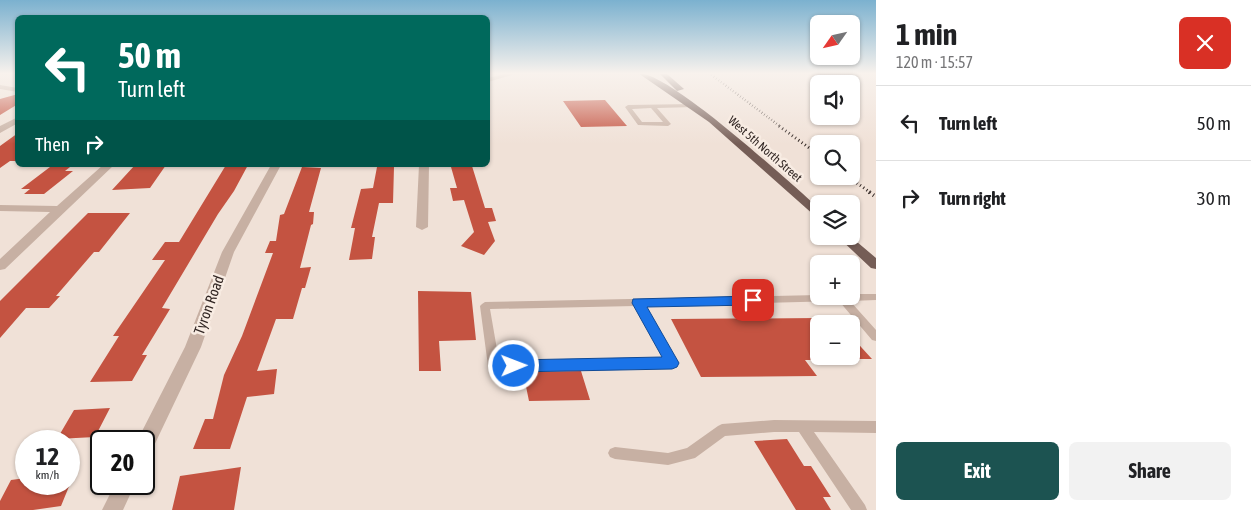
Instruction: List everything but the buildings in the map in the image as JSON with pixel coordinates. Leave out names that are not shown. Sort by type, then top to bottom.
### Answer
[{"type":"main road","name":"West 5th North Street","points":[[679,97],[760,161],[810,206]]},
{"type":"main road","points":[[853,245],[876,265]]},
{"type":"street","points":[[0,130],[15,121]]},
{"type":"street","points":[[0,266],[107,167]]},
{"type":"street","name":"Tyron Road","points":[[152,430],[193,347],[228,252],[275,167]]},
{"type":"street","points":[[422,227],[424,167]]},
{"type":"street","points":[[0,208],[62,209]]},
{"type":"street","points":[[112,510],[120,495]]},
{"type":"lane","points":[[653,107],[668,124],[640,124],[628,107],[692,106]]},
{"type":"lane","points":[[860,297],[876,297]]},
{"type":"lane","points":[[638,303],[672,363],[494,366],[485,306],[810,299]]},
{"type":"lane","points":[[848,305],[876,337]]},
{"type":"lane","points":[[615,453],[668,458],[690,454],[722,430],[774,426],[876,427]]},
{"type":"lane","points":[[802,426],[860,510]]},
{"type":"railway","points":[[741,97],[781,127]]},
{"type":"railway","points":[[779,126],[810,148]]},
{"type":"railway","points":[[860,185],[871,193]]},
{"type":"railway","points":[[869,192],[876,197]]},
{"type":"route","points":[[514,366],[672,363],[638,303],[753,300]]}]
